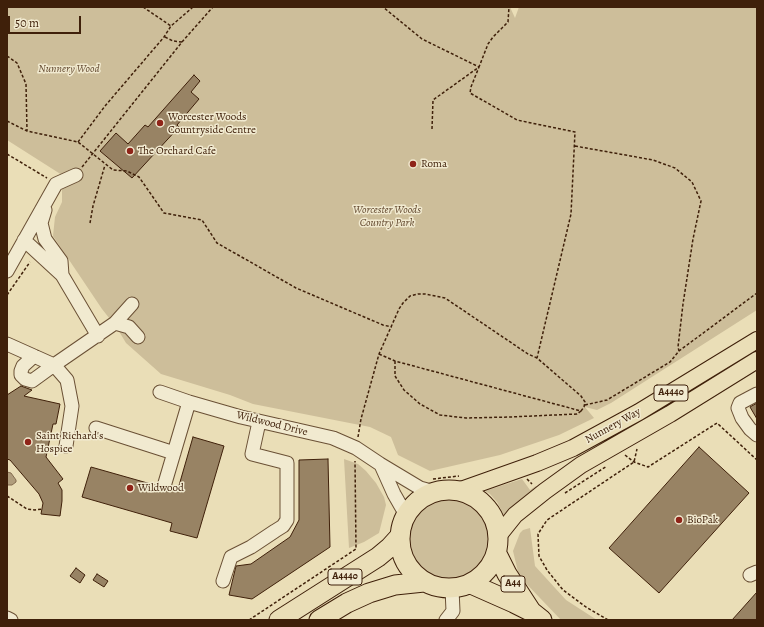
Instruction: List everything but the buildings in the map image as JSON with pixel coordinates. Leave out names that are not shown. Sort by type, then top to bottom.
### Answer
[{"type":"highway","points":[[461,483],[470,494],[481,501],[490,511],[496,522],[499,535],[497,554],[491,568],[482,577],[471,584],[452,589],[432,586],[424,582],[406,564],[401,551],[400,536],[406,515],[424,496],[431,485],[445,490],[461,483]]},
{"type":"highway","name":"A4440","points":[[279,620],[378,557],[400,536]]},
{"type":"highway","name":"A44","points":[[497,554],[507,574],[537,616]]},
{"type":"highway","name":"A4440","points":[[320,620],[347,603],[369,593],[395,585],[424,582]]},
{"type":"highway","name":"A44","points":[[471,584],[495,594],[537,616]]},
{"type":"main road","name":"Nunnery Way","points":[[461,483],[524,468],[573,448],[639,412],[757,340]]},
{"type":"main road","name":"Nunnery Way","points":[[499,535],[515,515],[581,465],[757,360]]},
{"type":"street","points":[[7,271],[56,184],[76,175]]},
{"type":"street","points":[[48,196],[41,223],[44,239],[61,261],[62,275]]},
{"type":"street","points":[[24,240],[62,275],[98,336]]},
{"type":"street","points":[[34,356],[23,366],[21,370],[25,379],[32,380],[98,336],[115,323],[132,304]]},
{"type":"street","points":[[115,323],[129,327],[138,337]]},
{"type":"street","points":[[7,344],[54,364],[67,380],[72,406],[66,446]]},
{"type":"street","name":"Wildwood Drive","points":[[160,392],[259,422],[333,438],[356,448],[420,488],[431,485]]},
{"type":"street","points":[[757,394],[740,404],[738,408],[742,418],[750,429],[757,435]]},
{"type":"street","points":[[165,483],[189,402]]},
{"type":"street","points":[[223,581],[231,557],[251,547],[283,526],[287,520],[287,463],[252,454],[259,422]]},
{"type":"street","points":[[96,428],[174,452]]},
{"type":"street","points":[[380,464],[406,515]]},
{"type":"street","points":[[446,620],[453,611],[452,589]]},
{"type":"street","points":[[7,618],[11,620]]},
{"type":"path","points":[[143,7],[171,26]]},
{"type":"path","points":[[78,142],[105,106],[164,37],[171,26],[193,7]]},
{"type":"path","points":[[76,175],[182,42],[213,7]]},
{"type":"path","points":[[383,7],[422,39],[479,67]]},
{"type":"path","points":[[509,7],[508,22],[488,44],[471,87],[470,94],[517,120],[574,132],[575,146],[571,214],[537,358]]},
{"type":"path","points":[[164,37],[173,41],[182,42]]},
{"type":"path","points":[[7,56],[17,63],[26,84],[27,131]]},
{"type":"path","points":[[432,129],[433,100],[479,67]]},
{"type":"path","points":[[7,121],[27,131],[78,142],[113,170],[127,171],[139,177],[164,213],[202,220],[217,243],[296,288],[383,325],[392,327]]},
{"type":"path","points":[[575,146],[652,160],[675,168],[692,182],[701,201],[693,239],[683,304],[678,347],[679,351]]},
{"type":"path","points":[[7,154],[56,184]]},
{"type":"path","points":[[90,222],[93,206],[106,165]]},
{"type":"path","points":[[7,295],[36,252]]},
{"type":"path","points":[[584,405],[607,400],[670,362],[679,351],[757,293]]},
{"type":"path","points":[[249,620],[356,550],[354,473],[356,448],[361,419],[379,354],[399,309],[410,296],[418,294],[445,298],[528,354],[537,358],[582,396],[585,402],[584,407],[577,414],[466,418],[440,415],[420,404],[404,390],[395,376],[395,361]]},
{"type":"path","points":[[379,354],[395,361],[581,410]]},
{"type":"path","points":[[624,454],[634,462],[648,467],[717,423],[757,460]]},
{"type":"path","points":[[608,620],[586,607],[563,590],[547,570],[539,556],[538,534],[547,520],[634,462],[640,431]]},
{"type":"path","points":[[560,496],[611,463]]},
{"type":"path","points":[[524,468],[527,480],[532,485],[538,480],[545,491]]},
{"type":"path","points":[[431,485],[433,479],[461,483]]},
{"type":"path","points":[[7,496],[27,509],[42,509]]},
{"type":"green space","name":"Worcester Woods Country Park","points":[[7,7],[510,7],[515,18],[519,7],[757,7],[757,310],[611,403],[597,410],[585,407],[594,418],[559,435],[500,455],[430,471],[398,455],[391,437],[370,427],[253,404],[230,395],[161,374],[126,343],[53,236],[55,217],[62,202],[62,175],[7,140]]},
{"type":"green space","points":[[344,459],[358,464],[366,471],[376,483],[384,497],[386,505],[379,533],[364,542],[349,548]]},
{"type":"green space","points":[[522,479],[530,490],[536,486],[539,489],[504,515],[497,502],[485,491]]},
{"type":"green space","points":[[450,499],[465,502],[478,511],[487,524],[490,539],[487,554],[478,567],[465,576],[450,579],[435,576],[422,567],[413,554],[410,539],[413,524],[422,511],[435,502]]},
{"type":"green space","points":[[530,528],[535,566],[566,600],[597,620],[561,620],[519,576],[513,551],[520,533],[523,530]]},
{"type":"shaded area","points":[[7,472],[11,473],[16,480],[16,482],[12,485],[7,485]]},
{"type":"place","name":"Worcester Woods Countryside Centre","points":[[160,123]]},
{"type":"place","name":"The Orchard Cafe","points":[[130,151]]},
{"type":"place","name":"Roma","points":[[413,164]]},
{"type":"place","name":"Saint Richard's Hospice","points":[[28,442]]},
{"type":"place","name":"Wildwood","points":[[130,488]]},
{"type":"place","name":"BioPak","points":[[679,520]]},
{"type":"park label","name":"Nunnery Wood","points":[[69,69]]}]
